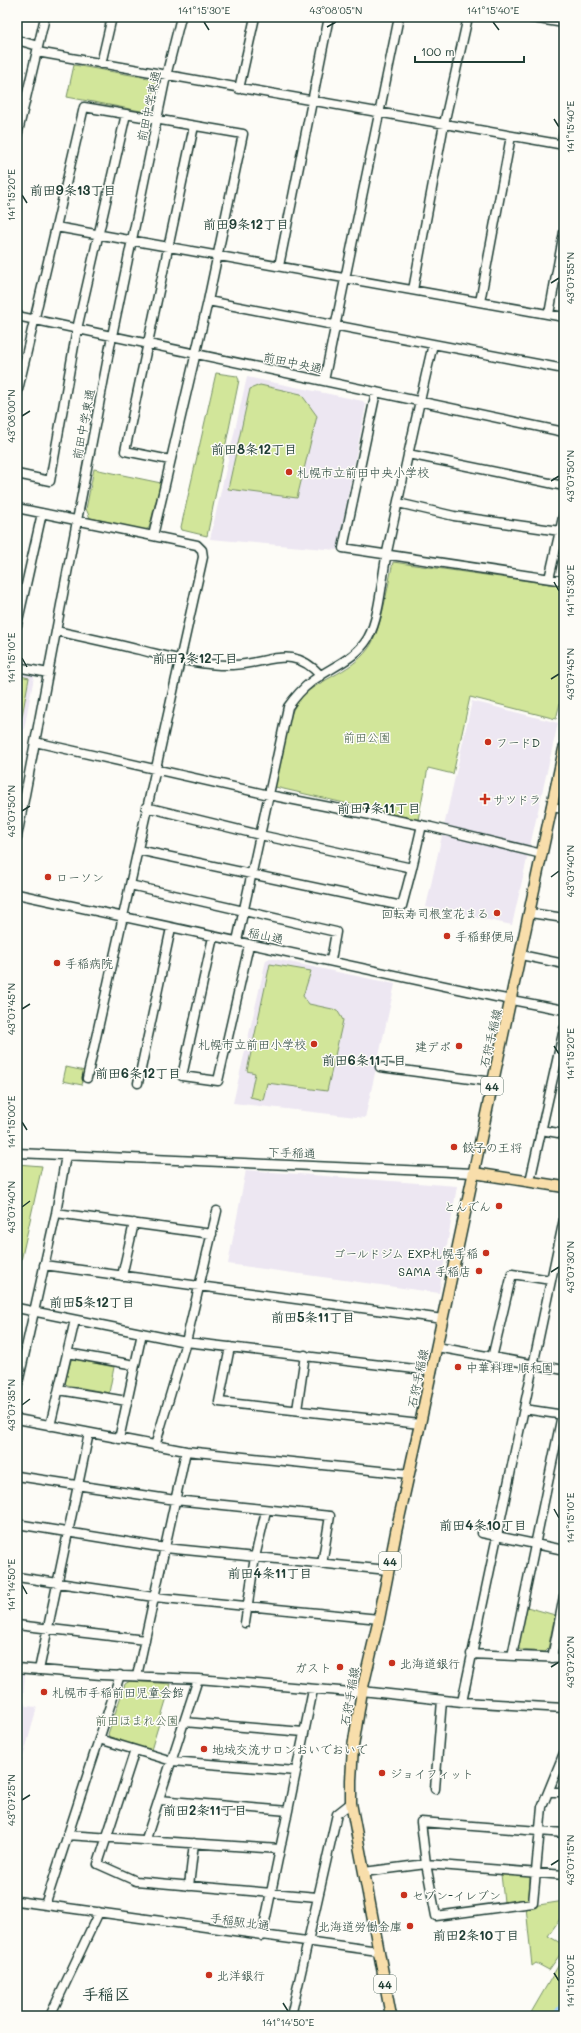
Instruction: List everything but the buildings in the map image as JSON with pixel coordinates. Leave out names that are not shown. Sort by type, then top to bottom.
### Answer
[{"type":"main road","name":"石狩手稲線","points":[[391,2016],[351,1803],[353,1747],[362,1691],[379,1619],[388,1570],[432,1371],[564,749]]},
{"type":"main road","name":"下手稲通","points":[[474,1173],[564,1187]]},
{"type":"street","points":[[17,136],[45,17]]},
{"type":"street","points":[[100,64],[112,17]]},
{"type":"street","name":"前田中学東通","points":[[17,837],[112,336],[166,76],[181,17]]},
{"type":"street","points":[[240,89],[255,17]]},
{"type":"street","points":[[279,266],[329,17]]},
{"type":"street","points":[[324,381],[337,325],[398,17]]},
{"type":"street","points":[[413,290],[444,124],[468,17]]},
{"type":"street","points":[[526,17],[564,23]]},
{"type":"street","points":[[17,40],[38,49],[100,64],[563,145],[564,133]]},
{"type":"street","points":[[17,394],[84,106],[243,134],[208,301],[194,353],[153,536]]},
{"type":"street","points":[[17,474],[50,481],[77,329],[126,114]]},
{"type":"street","points":[[170,460],[125,451],[167,246],[194,126]]},
{"type":"street","points":[[480,302],[511,136]]},
{"type":"street","points":[[56,227],[564,317]]},
{"type":"street","points":[[549,314],[564,232]]},
{"type":"street","points":[[208,301],[564,369]]},
{"type":"street","name":"前田中央通","points":[[17,316],[564,432]]},
{"type":"street","points":[[237,942],[288,707],[296,696],[321,676],[346,661],[358,651],[368,638],[374,624],[408,454],[433,344]]},
{"type":"street","points":[[376,392],[343,548],[564,581]]},
{"type":"street","points":[[408,454],[564,486]]},
{"type":"street","points":[[398,503],[454,516],[560,532]]},
{"type":"street","points":[[17,508],[197,545],[202,550],[203,557],[146,807],[138,850],[87,1078]]},
{"type":"street","points":[[17,625],[42,513]]},
{"type":"street","points":[[549,579],[564,513]]},
{"type":"street","points":[[56,631],[179,659],[216,665],[235,665],[282,657],[297,658],[315,669],[321,676]]},
{"type":"street","points":[[17,667],[48,673]]},
{"type":"street","points":[[35,742],[269,795],[422,825],[542,854]]},
{"type":"street","points":[[146,807],[260,835],[412,868]]},
{"type":"street","points":[[551,807],[564,809]]},
{"type":"street","points":[[138,850],[402,906],[422,825]]},
{"type":"street","points":[[130,885],[336,932],[331,960]]},
{"type":"street","name":"稲山通","points":[[17,894],[249,945],[331,960],[511,1000],[564,1010]]},
{"type":"street","points":[[530,913],[564,918]]},
{"type":"street","points":[[138,1083],[171,928]]},
{"type":"street","points":[[213,937],[182,1076],[218,1081],[249,945]]},
{"type":"street","points":[[521,955],[564,964]]},
{"type":"street","points":[[530,1181],[564,1029]]},
{"type":"street","points":[[380,1067],[493,1082]]},
{"type":"street","points":[[541,1130],[564,1134]]},
{"type":"street","name":"下手稲通","points":[[17,1153],[474,1173]]},
{"type":"street","points":[[17,1388],[56,1213],[66,1155]]},
{"type":"street","points":[[155,1446],[186,1342],[217,1211]]},
{"type":"street","points":[[56,1213],[212,1234]]},
{"type":"street","points":[[462,1702],[551,1280],[562,1242],[564,1219]]},
{"type":"street","points":[[122,1276],[134,1223]]},
{"type":"street","points":[[44,1265],[442,1319]]},
{"type":"street","points":[[492,1358],[512,1274],[551,1280]]},
{"type":"street","points":[[17,1308],[186,1342],[432,1371]]},
{"type":"street","points":[[50,1426],[75,1320]]},
{"type":"street","points":[[119,1439],[142,1333]]},
{"type":"street","points":[[230,1347],[219,1402],[420,1424]]},
{"type":"street","points":[[437,1347],[564,1370]]},
{"type":"street","points":[[67,1353],[135,1365]]},
{"type":"street","points":[[298,1410],[305,1355]]},
{"type":"street","points":[[59,1390],[127,1401]]},
{"type":"street","points":[[512,1656],[534,1545],[563,1415],[524,1409]]},
{"type":"street","points":[[17,1419],[186,1451],[409,1474]]},
{"type":"street","points":[[39,1670],[46,1628],[89,1433]]},
{"type":"street","points":[[137,1676],[186,1451]]},
{"type":"street","points":[[17,1476],[175,1500],[266,1511],[330,1516],[322,1564]]},
{"type":"street","points":[[245,1623],[255,1557],[266,1511]]},
{"type":"street","points":[[17,1524],[164,1548],[388,1570]]},
{"type":"street","points":[[482,1533],[564,1550]]},
{"type":"street","points":[[17,1577],[154,1597],[379,1619]]},
{"type":"street","points":[[552,1658],[564,1596]]},
{"type":"street","points":[[17,1625],[145,1640]]},
{"type":"street","points":[[472,1654],[564,1658]]},
{"type":"street","points":[[17,1668],[198,1680],[314,1690],[351,1692],[362,1691],[462,1702],[564,1708]]},
{"type":"street","points":[[45,1905],[66,1835],[120,1676]]},
{"type":"street","points":[[146,1839],[198,1680]]},
{"type":"street","points":[[262,1936],[314,1690]]},
{"type":"street","points":[[435,1790],[442,1700]]},
{"type":"street","points":[[184,1722],[304,1732]]},
{"type":"street","points":[[99,1739],[172,1761],[296,1771]]},
{"type":"street","points":[[135,1750],[98,1864],[136,1881],[271,1895],[317,1898]]},
{"type":"street","points":[[564,1753],[542,1808],[539,1831],[535,1873],[533,1903],[436,1916],[426,1864],[421,1822],[539,1831],[564,1833]]},
{"type":"street","points":[[549,1792],[564,1792]]},
{"type":"street","points":[[159,1800],[288,1811]]},
{"type":"street","points":[[292,2016],[317,1898],[337,1814],[351,1803]]},
{"type":"street","points":[[66,1835],[107,1836],[280,1849]]},
{"type":"street","points":[[189,1886],[194,1843]]},
{"type":"street","points":[[364,1872],[426,1864],[564,1875]]},
{"type":"street","name":"手稲駅北通","points":[[17,1901],[378,1951]]},
{"type":"street","points":[[50,2016],[99,1912]]},
{"type":"shaded area","name":"札幌市立前田中央小学校","points":[[247,377],[363,401],[366,405],[337,550],[210,539]]},
{"type":"shaded area","points":[[17,670],[33,673],[34,677],[17,766]]},
{"type":"shaded area","points":[[472,701],[558,723],[512,925],[426,907]]},
{"type":"shaded area","name":"札幌市立前田小学校","points":[[270,958],[395,984],[365,1118],[233,1103],[266,960]]},
{"type":"shaded area","points":[[246,1170],[457,1186],[439,1293],[228,1264]]},
{"type":"shaded area","points":[[17,1673],[25,1673],[23,1701],[26,1706],[37,1707],[17,1780]]},
{"type":"green space","points":[[74,65],[154,79],[155,82],[149,110],[146,112],[67,97]]},
{"type":"green space","points":[[216,373],[237,376],[239,380],[207,536],[182,530],[181,527]]},
{"type":"green space","points":[[260,385],[301,394],[317,416],[297,498],[228,489],[250,389]]},
{"type":"green space","points":[[94,469],[161,483],[149,528],[145,530],[90,518],[86,509]]},
{"type":"green space","name":"前田公園","points":[[393,562],[564,586],[564,687],[556,719],[470,697],[453,774],[428,768],[418,820],[275,787],[275,780],[284,739],[294,708],[305,694],[342,671],[361,657],[373,642],[380,620]]},
{"type":"green space","points":[[17,675],[29,678],[20,727],[17,726]]},
{"type":"green space","points":[[270,964],[311,971],[303,996],[309,1004],[337,1010],[343,1020],[327,1091],[267,1083],[263,1100],[250,1097],[255,1073],[247,1071]]},
{"type":"green space","points":[[66,1067],[85,1071],[82,1085],[63,1081]]},
{"type":"green space","points":[[17,1164],[42,1166],[17,1279]]},
{"type":"green space","points":[[74,1359],[114,1367],[109,1393],[67,1385],[65,1383],[71,1360]]},
{"type":"green space","points":[[527,1607],[555,1615],[548,1649],[545,1652],[520,1650],[518,1647]]},
{"type":"green space","name":"前田ほまれ公園","points":[[130,1681],[171,1684],[151,1750],[110,1739],[108,1734],[125,1684]]},
{"type":"green space","points":[[501,1874],[530,1876],[529,1899],[504,1902]]},
{"type":"green space","points":[[564,1901],[564,1913],[548,1936],[564,1945],[564,1949],[549,1970],[536,1963],[532,1966],[526,1907]]},
{"type":"green space","points":[[564,1956],[564,2016],[530,2016],[532,2011]]},
{"type":"waterway","points":[[559,2016],[564,2009]]},
{"type":"place","name":"札幌市立前田中央小学校","points":[[289,472]]},
{"type":"place","name":"フードD","points":[[488,742]]},
{"type":"place","name":"サツドラ","points":[[485,799]]},
{"type":"place","name":"ローソン","points":[[48,877]]},
{"type":"place","name":"回転寿司根室花まる","points":[[497,913]]},
{"type":"place","name":"手稲郵便局","points":[[447,936]]},
{"type":"place","name":"手稲病院","points":[[57,963]]},
{"type":"place","name":"札幌市立前田小学校","points":[[314,1044]]},
{"type":"place","name":"建デポ","points":[[459,1046]]},
{"type":"place","name":"餃子の王将","points":[[454,1147]]},
{"type":"place","name":"とんでん","points":[[499,1206]]},
{"type":"place","name":"ゴールドジム EXP札幌手稲","points":[[486,1253]]},
{"type":"place","name":"SAMA 手稲店","points":[[479,1271]]},
{"type":"place","name":"中華料理 順和園","points":[[458,1367]]},
{"type":"place","name":"北海道銀行","points":[[392,1663]]},
{"type":"place","name":"ガスト","points":[[340,1667]]},
{"type":"place","name":"札幌市手稲前田児童会館","points":[[44,1692]]},
{"type":"place","name":"地域交流サロンおいでおいで","points":[[204,1749]]},
{"type":"place","name":"ジョイフィット","points":[[382,1773]]},
{"type":"place","name":"セブン-イレブン","points":[[404,1895]]},
{"type":"place","name":"北海道労働金庫","points":[[410,1926]]},
{"type":"place","name":"北洋銀行","points":[[209,1975]]},
{"type":"district","name":"前田9条13丁目","points":[[73,189]]},
{"type":"district","name":"前田9条12丁目","points":[[246,223]]},
{"type":"district","name":"前田8条12丁目","points":[[254,448]]},
{"type":"district","name":"前田7条12丁目","points":[[195,657]]},
{"type":"district","name":"前田7条11丁目","points":[[379,807]]},
{"type":"district","name":"前田6条11丁目","points":[[364,1059]]},
{"type":"district","name":"前田6条12丁目","points":[[138,1072]]},
{"type":"district","name":"前田5条12丁目","points":[[92,1301]]},
{"type":"district","name":"前田5条11丁目","points":[[313,1316]]},
{"type":"district","name":"前田4条10丁目","points":[[483,1524]]},
{"type":"district","name":"前田4条11丁目","points":[[270,1572]]},
{"type":"district","name":"前田2条11丁目","points":[[205,1809]]},
{"type":"district","name":"前田2条10丁目","points":[[476,1934]]},
{"type":"district","name":"手稲区","points":[[106,1993]]}]
